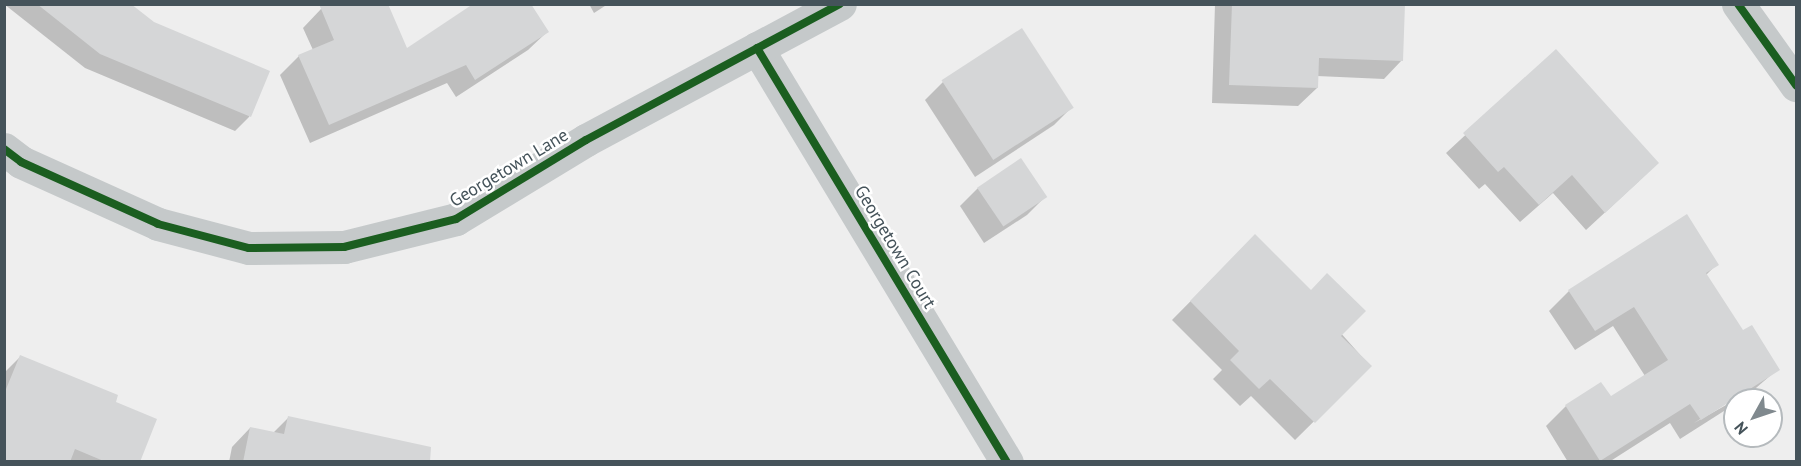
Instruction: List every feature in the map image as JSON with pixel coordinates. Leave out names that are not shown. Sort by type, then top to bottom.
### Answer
[{"type":"street","name":"Georgetown Lane","points":[[4,149],[21,162],[158,224],[249,249],[344,247],[456,219],[586,140],[840,4]]},
{"type":"street","points":[[1738,4],[1797,85]]},
{"type":"street","name":"Georgetown Court","points":[[757,48],[1006,462]]},
{"type":"building","points":[[37,4],[131,4],[154,22],[270,71],[251,117],[100,54]]},
{"type":"building","points":[[319,4],[388,4],[407,48],[473,4],[531,4],[549,32],[475,80],[466,65],[329,125],[298,55],[334,40]]},
{"type":"building","points":[[1232,4],[1405,4],[1403,61],[1319,58],[1318,88],[1229,85]]},
{"type":"building","points":[[1022,28],[1074,108],[993,160],[941,80]]},
{"type":"building","points":[[1556,49],[1659,163],[1605,213],[1572,175],[1539,205],[1504,167],[1498,172],[1463,133]]},
{"type":"building","points":[[1021,158],[1047,197],[1003,227],[977,188]]},
{"type":"building","points":[[1687,214],[1719,265],[1706,273],[1743,330],[1752,325],[1780,370],[1752,388],[1723,388],[1723,406],[1701,420],[1690,404],[1600,461],[1565,405],[1601,382],[1611,396],[1668,360],[1634,307],[1595,331],[1568,290]]},
{"type":"building","points":[[1255,234],[1311,290],[1327,273],[1366,311],[1341,336],[1372,366],[1315,423],[1270,379],[1259,389],[1230,360],[1239,351],[1190,301]]},
{"type":"building","points":[[20,355],[118,395],[116,402],[157,419],[140,462],[106,462],[75,449],[70,462],[4,462],[4,394]]},
{"type":"building","points":[[288,416],[431,447],[430,462],[243,462],[250,427],[284,434]]},
{"type":"cycle path","points":[[4,149],[21,162],[158,224],[249,248],[344,247],[456,219],[586,140],[840,4]]},
{"type":"cycle path","points":[[1738,4],[1796,85]]},
{"type":"cycle path","points":[[757,48],[1007,462]]}]
